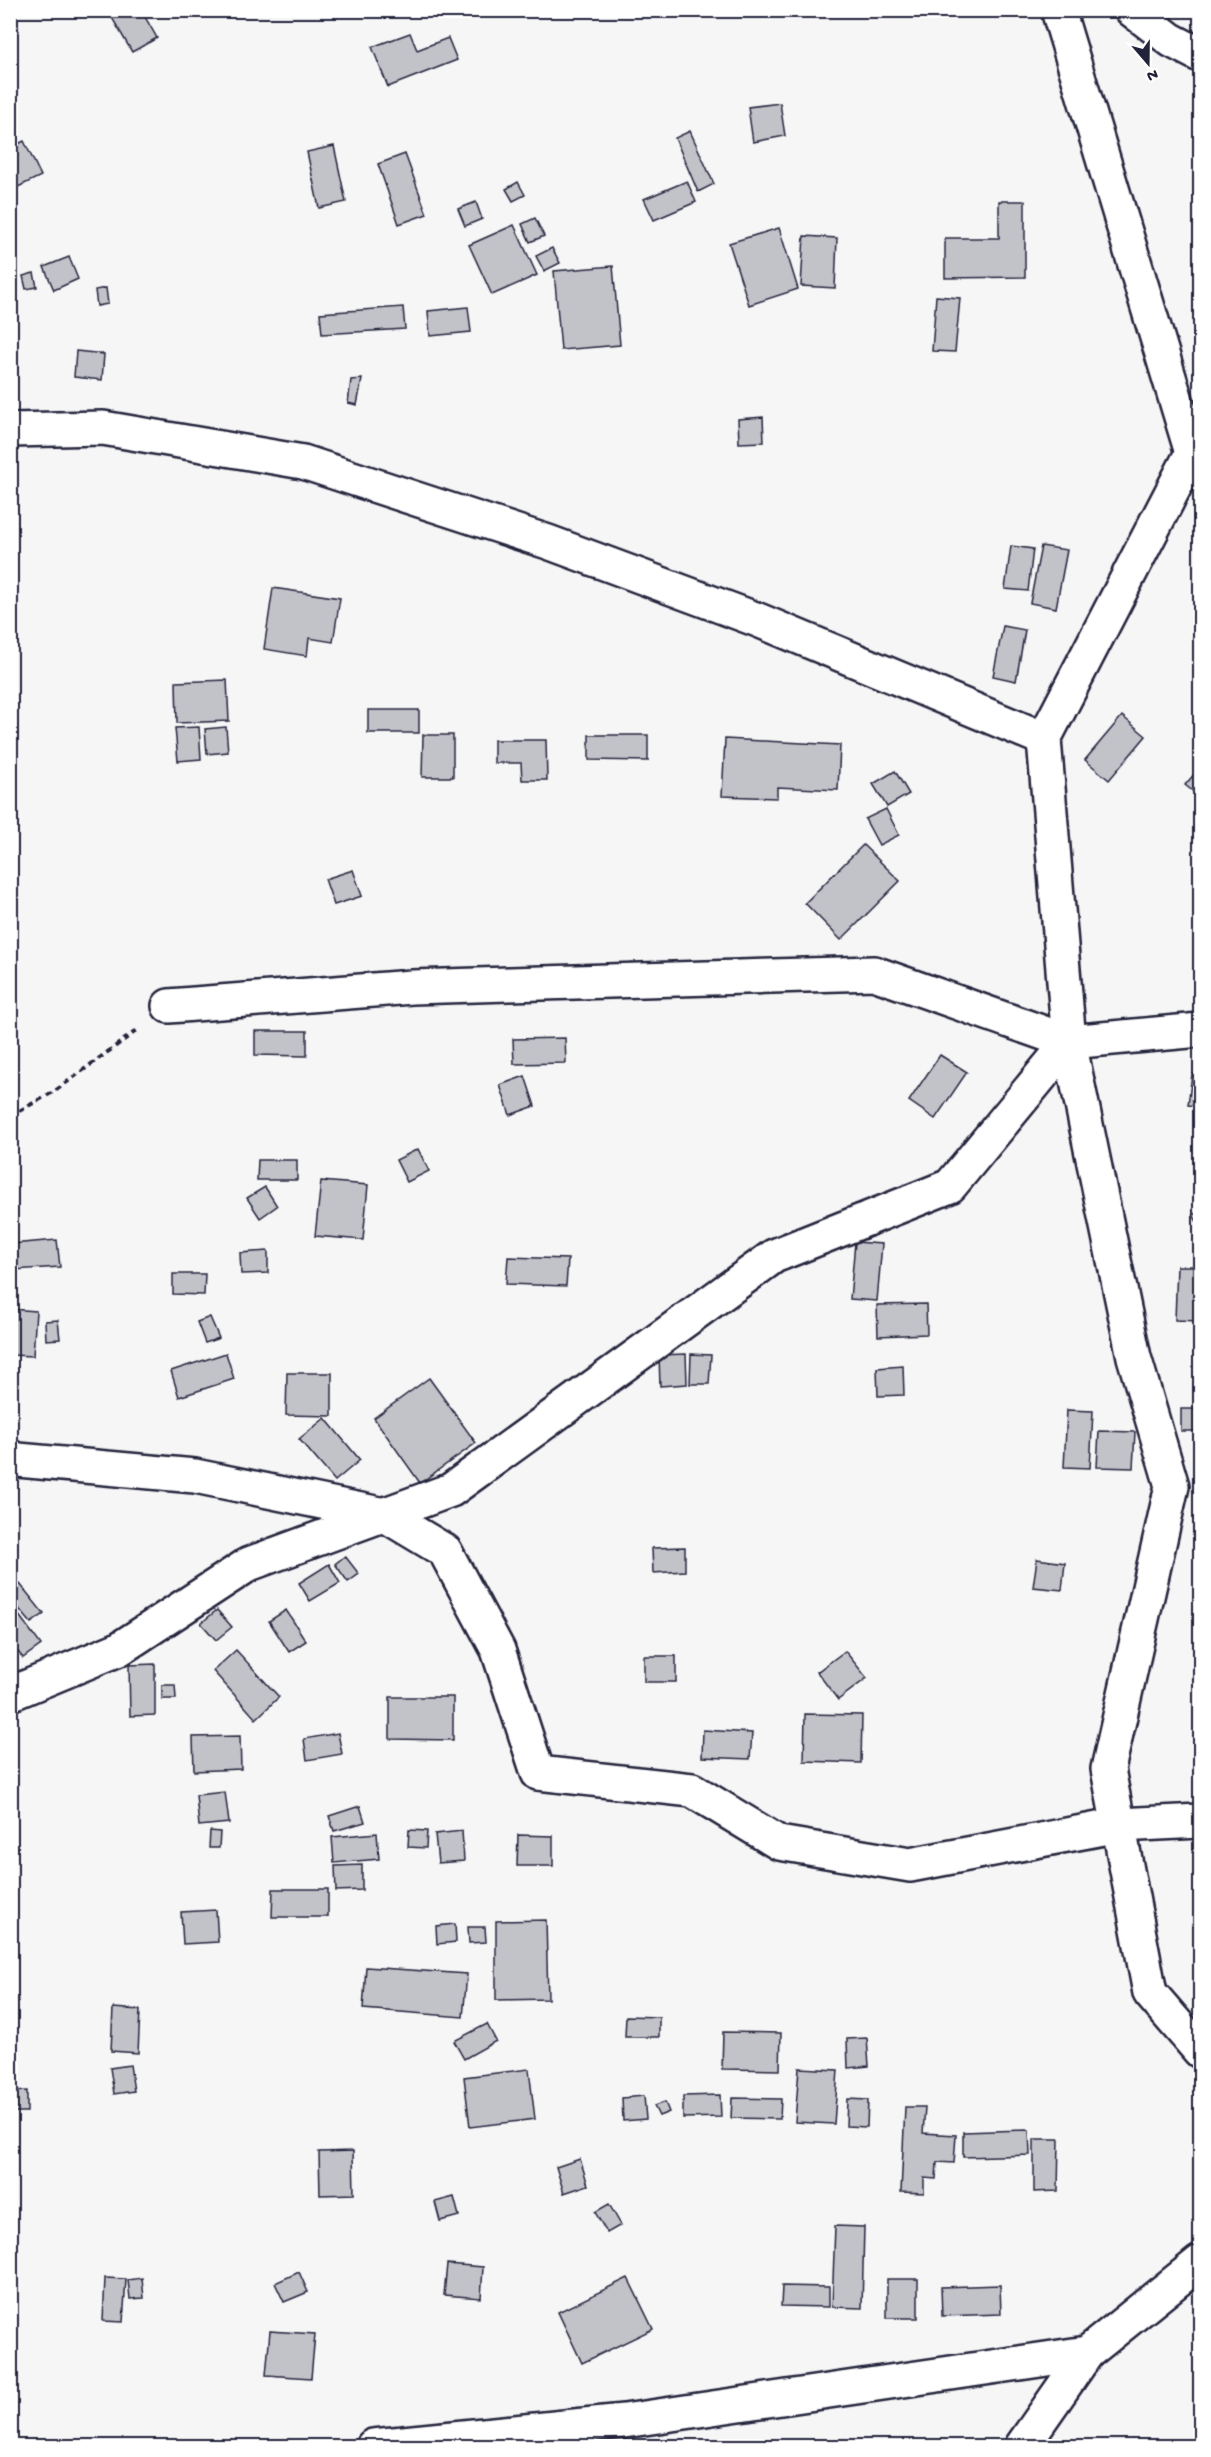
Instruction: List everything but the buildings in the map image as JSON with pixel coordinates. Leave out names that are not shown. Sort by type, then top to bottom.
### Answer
[{"type":"street","points":[[1058,10],[1192,453],[1044,739],[1069,1042],[1134,1357],[1172,1486],[1108,1769],[1150,1993],[1200,2051]]},
{"type":"street","points":[[1132,10],[1171,40],[1200,55]]},
{"type":"street","points":[[10,430],[103,428],[303,462],[548,542],[747,616],[1044,739]]},
{"type":"street","points":[[169,1006],[412,987],[873,974],[1069,1042],[1200,1030]]},
{"type":"street","points":[[10,1694],[119,1649],[249,1564],[451,1490],[774,1256],[950,1186],[1069,1042]]},
{"type":"street","points":[[10,1458],[195,1476],[385,1515],[445,1551],[498,1650],[537,1773],[692,1790],[779,1844],[910,1865],[1119,1826],[1200,1821]]},
{"type":"street","points":[[1022,2446],[1088,2353],[1200,2262]]},
{"type":"street","points":[[373,2446],[624,2421],[1088,2353]]},
{"type":"path","points":[[10,1116],[54,1091],[169,1006]]}]
